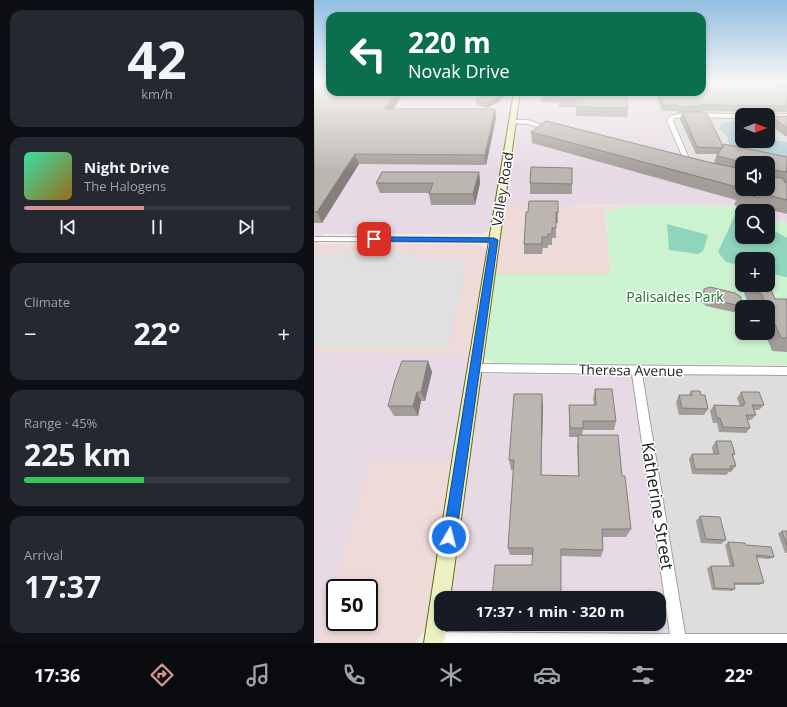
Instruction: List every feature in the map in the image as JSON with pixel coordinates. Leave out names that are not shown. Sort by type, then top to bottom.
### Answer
[{"type":"main road","name":"Valley Road","points":[[434,642],[514,112]]},
{"type":"street","points":[[685,164],[685,156],[670,118],[680,115],[735,116]]},
{"type":"street","points":[[775,116],[787,116]]},
{"type":"street","points":[[513,122],[531,123],[558,131]]},
{"type":"street","points":[[677,162],[692,166]]},
{"type":"street","points":[[314,239],[494,240]]},
{"type":"street","name":"Theresa Avenue","points":[[475,368],[787,371]]},
{"type":"street","name":"Katherine Street","points":[[636,370],[679,642]]},
{"type":"street","points":[[434,642],[787,642]]},
{"type":"shaded area","points":[[314,112],[510,112],[491,229],[482,234],[314,234]]},
{"type":"shaded area","points":[[519,112],[659,112],[660,114],[667,116],[665,121],[679,155],[735,185],[735,196],[775,196],[775,190],[787,193],[787,223],[775,219],[775,204],[735,204],[735,207],[506,205]]},
{"type":"shaded area","points":[[659,112],[735,112],[735,148],[775,148],[775,112],[787,112],[787,188],[775,172],[775,156],[735,156],[735,174],[692,160],[674,119],[660,114]]},
{"type":"shaded area","points":[[506,205],[629,206],[605,212],[611,274],[496,274]]},
{"type":"shaded area","points":[[314,234],[323,234],[318,244],[479,244],[483,247],[488,251],[471,356],[314,353]]},
{"type":"shaded area","points":[[411,253],[410,259],[467,259],[449,347],[314,347],[314,254]]},
{"type":"shaded area","points":[[314,353],[471,356],[454,460],[371,461],[336,579],[326,579],[326,612],[318,639],[314,639]]},
{"type":"shaded area","points":[[481,374],[632,376],[664,591],[453,591]]},
{"type":"shaded area","points":[[637,374],[787,375],[787,643],[679,643]]},
{"type":"shaded area","points":[[371,460],[453,460],[426,628],[419,638],[418,643],[314,643],[314,639],[318,639],[326,612],[326,631],[378,631],[378,579],[336,579]]},
{"type":"shaded area","points":[[666,603],[672,643],[446,643],[448,631],[666,631]]},
{"type":"green space","name":"Palisaides Park","points":[[629,206],[732,206],[735,207],[735,244],[775,244],[775,219],[787,223],[787,365],[496,363],[485,359],[496,274],[611,274],[605,212]]},
{"type":"green space","points":[[735,215],[735,244],[775,244],[775,231],[787,238],[787,277],[775,274],[775,252],[735,252],[735,264],[726,262],[718,252]]},
{"type":"green space","points":[[667,224],[708,235],[703,251],[698,254],[669,250]]},
{"type":"water","points":[[725,122],[735,122],[735,147],[730,146],[727,136],[719,128],[721,124]]},
{"type":"water","points":[[775,140],[787,142],[787,160],[738,148],[775,148]]},
{"type":"building","points":[[314,112],[494,112],[485,155],[355,154],[317,212],[314,212]]},
{"type":"building","points":[[682,112],[706,112],[723,146],[722,148],[697,147]]},
{"type":"building","points":[[787,116],[787,128],[775,119],[775,117]]},
{"type":"building","points":[[546,121],[735,168],[735,186],[531,132]]},
{"type":"building","points":[[724,144],[735,146],[735,148],[743,148],[787,157],[786,172],[775,170],[775,156],[735,156],[735,160],[717,156]]},
{"type":"building","points":[[531,167],[572,168],[572,184],[530,183]]},
{"type":"building","points":[[382,172],[479,172],[473,194],[429,194],[433,183],[376,183]]},
{"type":"building","points":[[775,177],[784,179],[784,182],[787,183],[787,200],[772,196],[775,196]]},
{"type":"building","points":[[529,201],[558,201],[556,228],[552,228],[552,234],[548,234],[548,237],[542,237],[542,244],[524,244],[526,212],[528,212]]},
{"type":"building","points":[[710,287],[735,293],[741,297],[741,300],[735,300],[735,305],[709,299],[704,294],[704,289]]},
{"type":"building","points":[[772,292],[775,299],[787,299],[787,338],[781,338],[775,324],[775,300],[764,300],[761,293],[756,293]]},
{"type":"building","points":[[402,361],[428,361],[421,392],[417,392],[413,406],[388,406],[395,380]]},
{"type":"building","points":[[595,389],[612,389],[616,421],[583,421],[583,428],[570,428],[569,405],[596,405]]},
{"type":"building","points":[[691,391],[700,391],[701,395],[705,395],[708,409],[682,408],[679,395],[692,395]]},
{"type":"building","points":[[741,392],[759,392],[764,405],[752,405],[756,415],[746,415],[750,428],[723,427],[720,418],[717,418],[714,405],[743,406],[743,404],[745,404]]},
{"type":"building","points":[[514,394],[542,394],[541,475],[579,476],[578,435],[618,435],[622,476],[625,476],[631,529],[602,529],[603,550],[561,549],[561,591],[493,591],[495,565],[532,565],[533,548],[508,548],[514,460],[509,460]]},
{"type":"building","points":[[716,441],[731,441],[735,454],[732,454],[736,466],[730,466],[731,469],[695,469],[692,454],[719,454]]},
{"type":"building","points":[[700,516],[720,517],[726,540],[706,539]]},
{"type":"building","points":[[782,531],[787,531],[787,546]]},
{"type":"building","points":[[728,542],[771,547],[774,557],[756,555],[764,583],[734,583],[735,589],[715,588],[711,566],[734,566]]},
{"type":"route","points":[[374,239],[494,240],[449,537]]}]
